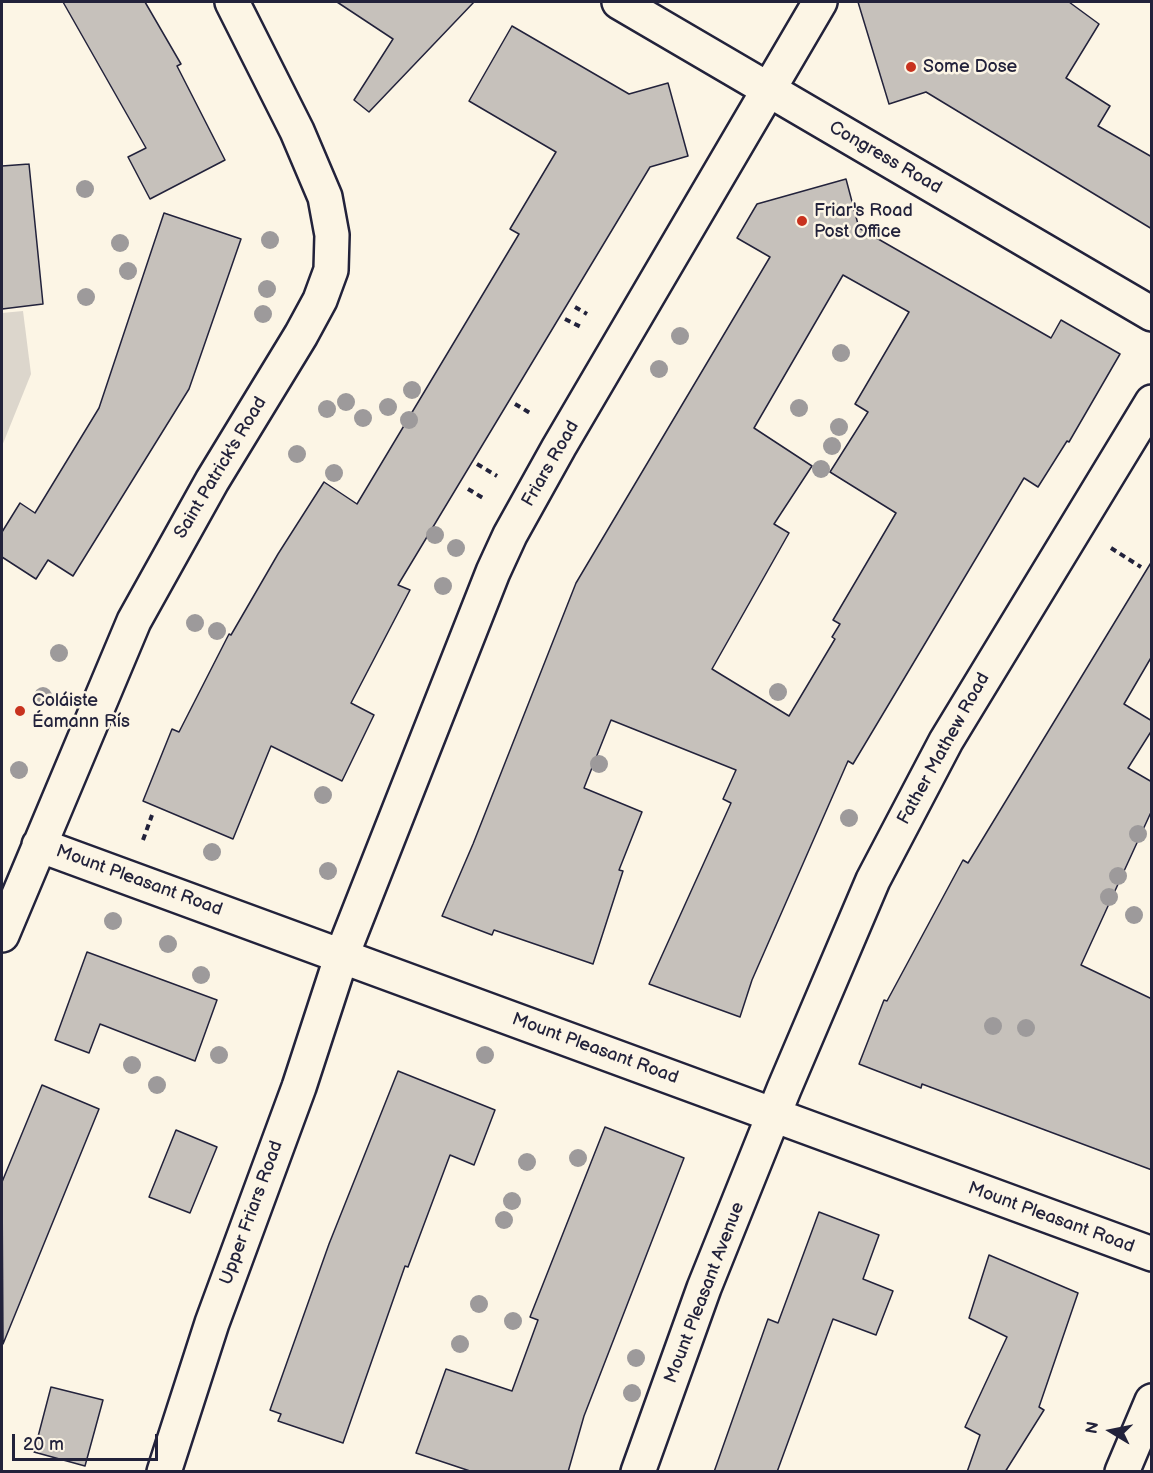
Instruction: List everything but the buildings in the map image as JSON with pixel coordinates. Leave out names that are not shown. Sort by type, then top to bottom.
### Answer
[{"type":"street","name":"Saint Patrick's Road","points":[[2,935],[116,658],[147,593],[321,300],[331,270],[332,235],[325,197],[297,131],[232,2]]},
{"type":"street","name":"Congress Road","points":[[619,2],[1152,314]]},
{"type":"street","name":"Friars Road","points":[[342,955],[435,712],[510,535],[820,2]]},
{"type":"street","name":"Father Mathew Road","points":[[774,1115],[841,953],[906,816],[983,677],[1152,402]]},
{"type":"street","name":"Mount Pleasant Road","points":[[39,845],[1152,1254]]},
{"type":"street","name":"Upper Friars Road","points":[[164,1472],[208,1335],[299,1087],[342,955]]},
{"type":"street","name":"Mount Pleasant Avenue","points":[[638,1472],[704,1288],[774,1115]]},
{"type":"street","points":[[1122,1472],[1152,1401]]},
{"type":"path","points":[[1104,544],[1141,567]]},
{"type":"path","points":[[142,843],[152,815]]},
{"type":"shaded area","points":[[23,311],[31,374],[2,446],[2,313]]},
{"type":"place","name":"Some Dose","points":[[911,67]]},
{"type":"place","name":"Friar's Road Post Office","points":[[802,221]]},
{"type":"place","name":"Coláiste Éamann Rís","points":[[20,711]]}]
